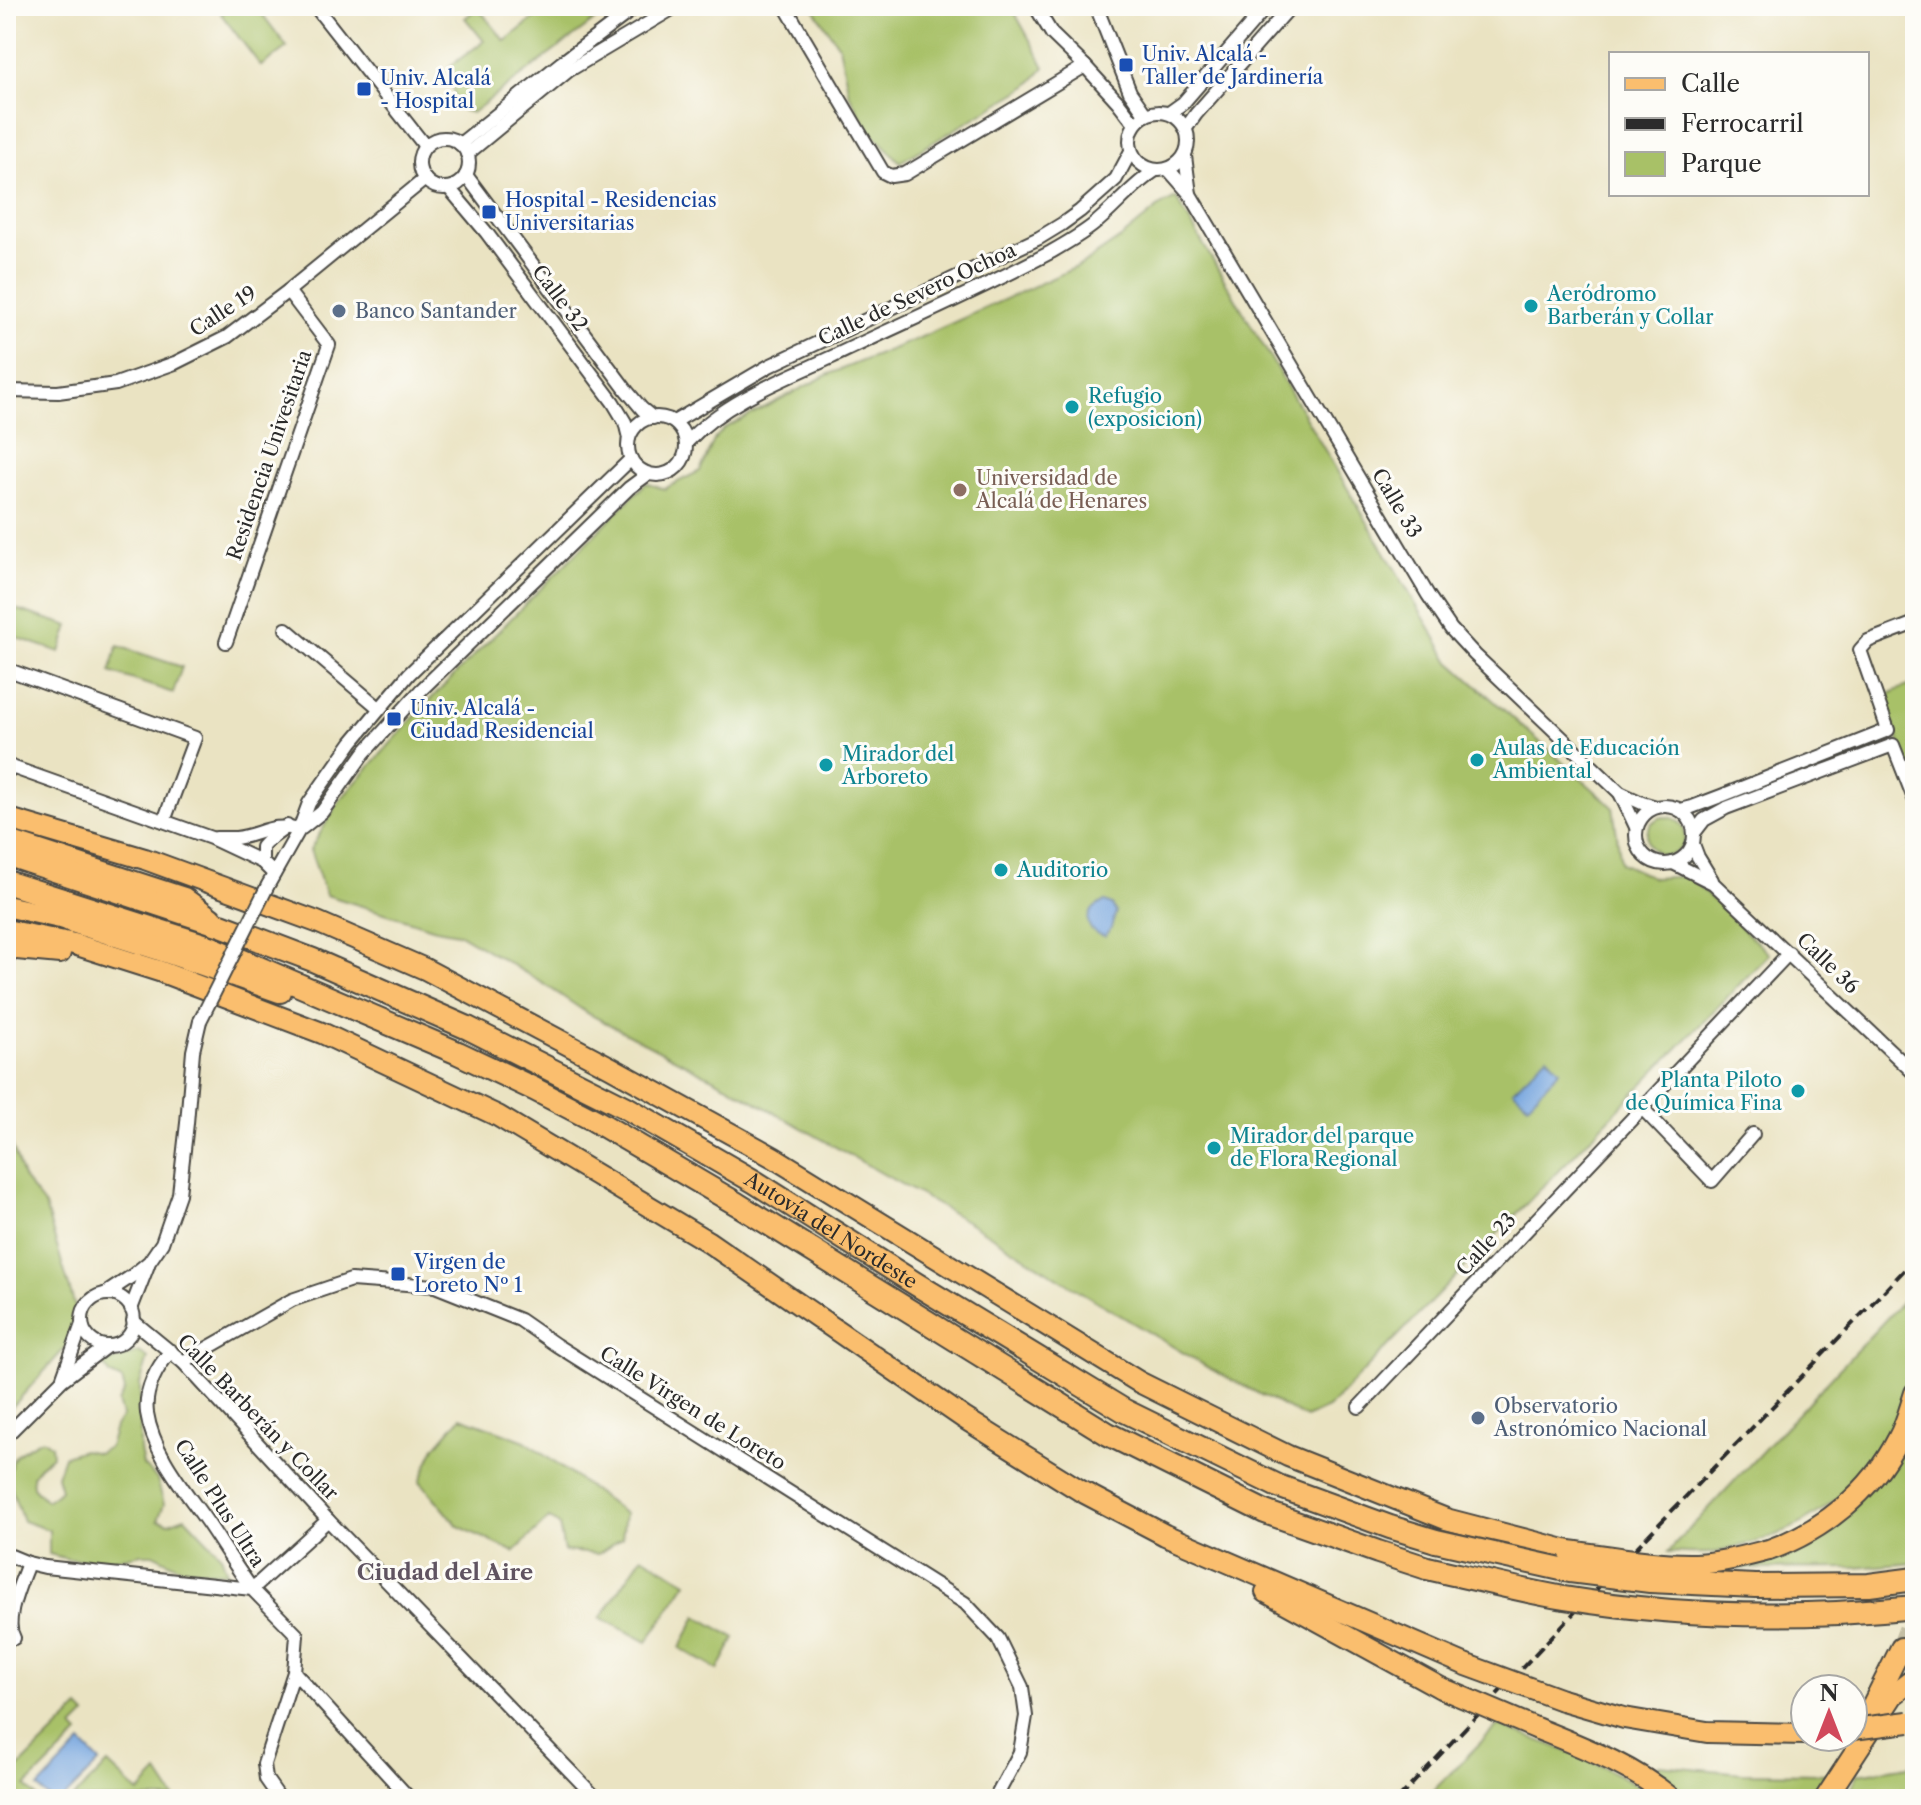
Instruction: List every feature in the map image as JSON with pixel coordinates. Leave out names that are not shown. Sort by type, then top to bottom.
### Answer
[{"type":"highway","name":"Autovía del Nordeste","points":[[6,854],[221,925],[313,960],[468,1028],[625,1107],[755,1182],[1125,1411],[1278,1486],[1390,1527],[1442,1529],[1570,1571],[1650,1581],[1755,1586],[1869,1585],[1915,1579]]},
{"type":"highway","points":[[6,882],[210,947],[458,1053],[594,1120],[737,1204],[1108,1434],[1265,1512],[1427,1568],[1563,1598],[1753,1615],[1867,1612],[1915,1607]]},
{"type":"highway","points":[[69,920],[458,1053]]},
{"type":"highway","points":[[1125,1411],[1389,1512]]},
{"type":"main road","points":[[6,818],[160,864],[317,922],[425,969],[773,1157],[1139,1382],[1442,1529]]},
{"type":"main road","points":[[6,840],[184,898],[221,925]]},
{"type":"main road","points":[[6,906],[69,920]]},
{"type":"main road","points":[[6,930],[74,944],[159,971],[322,1033],[498,1116],[707,1241],[964,1418],[1081,1491],[1132,1528],[1283,1600],[1441,1688],[1625,1766],[1672,1799]]},
{"type":"main road","points":[[6,948],[57,952],[159,971]]},
{"type":"main road","points":[[1389,1512],[1442,1529],[1569,1551],[1662,1563],[1696,1564],[1730,1560],[1792,1542],[1837,1514],[1856,1497],[1898,1439],[1915,1393]]},
{"type":"main road","points":[[1081,1491],[1165,1535],[1464,1664],[1562,1700],[1624,1718],[1707,1732],[1789,1734]]},
{"type":"main road","points":[[1825,1799],[1901,1648]]},
{"type":"main road","points":[[1825,1799],[1893,1695],[1915,1678]]},
{"type":"main road","points":[[1869,1727],[1912,1722]]},
{"type":"street","points":[[315,6],[425,146]]},
{"type":"street","points":[[463,149],[561,63],[637,6]]},
{"type":"street","points":[[463,149],[568,71],[677,6]]},
{"type":"street","points":[[785,6],[883,172],[891,176],[905,174],[1085,66]]},
{"type":"street","points":[[1035,6],[1052,34],[1085,66],[1135,124]]},
{"type":"street","points":[[1096,6],[1130,92],[1146,115]]},
{"type":"street","points":[[1169,113],[1183,103],[1267,6]]},
{"type":"street","points":[[1186,128],[1291,6]]},
{"type":"street","points":[[1169,113],[1186,128],[1189,140],[1185,156],[1178,164],[1162,170],[1146,167],[1131,151],[1131,132],[1146,115],[1169,113]]},
{"type":"street","points":[[442,138],[463,149],[469,168],[462,181],[449,188],[436,187],[425,179],[419,159],[425,146],[442,138]]},
{"type":"street","name":"Calle de Severo Ochoa","points":[[674,422],[769,366],[1039,238],[1062,224],[1116,179],[1131,151]]},
{"type":"street","name":"Calle 33","points":[[1185,156],[1190,194]]},
{"type":"street","name":"Calle de Severo Ochoa","points":[[686,443],[700,429],[735,405],[776,383],[990,283],[1073,239],[1093,225],[1144,178],[1162,170]]},
{"type":"street","name":"Calle 33","points":[[1162,170],[1190,194],[1420,582],[1451,629],[1620,793],[1656,807]]},
{"type":"street","name":"Calle 32","points":[[466,175],[627,391],[653,418]]},
{"type":"street","name":"Calle 19","points":[[6,391],[58,392],[116,384],[175,363],[227,337],[425,179]]},
{"type":"street","name":"Calle 32","points":[[449,188],[486,232],[613,402],[625,422],[629,438]]},
{"type":"street","name":"Residencia Univesitaria","points":[[226,642],[329,345],[288,291]]},
{"type":"street","points":[[660,417],[674,422],[686,443],[683,461],[677,468],[663,475],[648,474],[635,466],[628,452],[629,438],[638,424],[660,417]]},
{"type":"street","points":[[62,1380],[87,1305],[149,1262],[162,1243],[179,1194],[193,1051],[200,1021],[271,880],[293,828],[352,742],[409,674],[631,459]]},
{"type":"street","points":[[271,880],[262,862],[262,847],[269,838],[322,812],[364,753],[421,690],[629,488],[648,474]]},
{"type":"street","points":[[1915,623],[1868,641],[1860,650],[1915,801]]},
{"type":"street","points":[[286,629],[379,708]]},
{"type":"street","points":[[6,669],[195,738],[164,821]]},
{"type":"street","points":[[1680,810],[1888,730]]},
{"type":"street","points":[[1694,838],[1687,816],[1668,806],[1647,811],[1636,827],[1637,846],[1642,854],[1656,863],[1673,863],[1689,852],[1704,820],[1726,808],[1893,745]]},
{"type":"street","points":[[6,765],[211,838],[262,862]]},
{"type":"street","name":"Calle 33","points":[[1620,793],[1636,827]]},
{"type":"street","points":[[211,838],[237,838],[270,828],[293,828]]},
{"type":"street","name":"Calle 36","points":[[1694,838],[1698,857],[1713,883]]},
{"type":"street","name":"Calle 36","points":[[1673,863],[1713,883],[1915,1073]]},
{"type":"street","name":"Calle 23","points":[[1359,1407],[1789,953]]},
{"type":"street","points":[[1642,1108],[1712,1181],[1753,1134]]},
{"type":"street","points":[[6,1436],[62,1380],[107,1346],[125,1338],[132,1327],[132,1315],[149,1262]]},
{"type":"street","name":"Calle Virgen de Loreto","points":[[183,1362],[292,1300],[351,1280],[435,1286],[520,1320],[965,1603],[998,1638],[1022,1687],[1026,1716],[1020,1752],[995,1799]]},
{"type":"street","points":[[105,1294],[117,1296],[128,1303],[132,1315]]},
{"type":"street","name":"Calle Barberán y Collar","points":[[132,1315],[183,1362],[328,1520],[597,1799]]},
{"type":"street","points":[[82,1324],[90,1338],[107,1346]]},
{"type":"street","name":"Calle Barberán y Collar","points":[[125,1338],[158,1342]]},
{"type":"street","name":"Calle Plus Ultra","points":[[171,1351],[159,1364],[149,1389],[147,1410],[152,1434],[170,1467],[252,1589],[297,1635],[294,1672],[264,1764],[266,1779],[280,1799]]},
{"type":"street","points":[[6,1445],[24,1420]]},
{"type":"street","name":"Calle Barberán y Collar","points":[[252,1589],[328,1520]]},
{"type":"street","points":[[8,1553],[45,1567],[252,1589]]},
{"type":"street","points":[[14,1638],[9,1630],[11,1616],[28,1563]]},
{"type":"street","points":[[294,1672],[410,1799]]},
{"type":"green space","points":[[231,6],[256,6],[287,47],[261,66],[221,14]]},
{"type":"green space","points":[[550,6],[614,6],[472,113],[456,106],[449,67],[484,41],[465,18],[478,8],[505,41]]},
{"type":"green space","points":[[812,6],[1011,6],[1045,67],[1028,86],[900,162],[868,129],[849,94],[839,46]]},
{"type":"green space","points":[[1176,198],[1450,662],[1613,807],[1621,863],[1654,878],[1688,876],[1769,954],[1328,1408],[1306,1418],[1209,1368],[980,1229],[726,1085],[587,1013],[458,933],[326,895],[310,850],[340,800],[426,704],[646,483],[664,489],[700,471],[715,438],[725,428],[827,375],[917,339],[1081,265],[1160,206]]},
{"type":"green space","points":[[6,606],[69,626],[60,652],[6,634]]},
{"type":"green space","points":[[118,646],[182,667],[173,693],[110,672]]},
{"type":"green space","points":[[1915,684],[1915,776],[1910,771],[1885,702],[1893,692]]},
{"type":"green space","points":[[1666,817],[1680,822],[1685,836],[1680,850],[1666,855],[1652,850],[1647,836],[1652,822]]},
{"type":"green space","points":[[6,1127],[23,1178],[45,1206],[78,1317],[67,1346],[6,1414]]},
{"type":"green space","points":[[1915,1288],[1916,1326],[1908,1354],[1904,1397],[1894,1425],[1863,1473],[1843,1494],[1820,1511],[1768,1538],[1714,1553],[1668,1552]]},
{"type":"green space","points":[[139,1352],[148,1358],[140,1384],[140,1450],[143,1466],[157,1479],[164,1504],[158,1520],[169,1523],[185,1517],[221,1555],[227,1573],[181,1568],[153,1554],[107,1561],[68,1559],[49,1554],[49,1530],[23,1521],[10,1480],[11,1464],[15,1457],[42,1439],[51,1445],[52,1456],[32,1476],[33,1487],[46,1501],[61,1490],[57,1476],[64,1456],[83,1450],[98,1453],[109,1447],[122,1416],[118,1402],[125,1390],[122,1380],[111,1375],[101,1362]]},
{"type":"green space","points":[[461,1417],[525,1441],[625,1514],[622,1538],[598,1554],[564,1551],[559,1525],[549,1518],[514,1552],[458,1526],[420,1481],[435,1447]]},
{"type":"green space","points":[[1915,1425],[1915,1563],[1855,1568],[1728,1569],[1827,1531]]},
{"type":"green space","points":[[642,1556],[687,1582],[647,1642],[601,1618]]},
{"type":"green space","points":[[697,1616],[735,1638],[718,1670],[680,1648]]},
{"type":"green space","points":[[79,1708],[86,1715],[73,1728],[79,1734],[26,1786],[38,1799],[13,1799],[6,1792],[6,1780]]},
{"type":"green space","points":[[1498,1725],[1600,1766],[1657,1799],[1425,1799]]},
{"type":"green space","points":[[108,1764],[139,1793],[158,1773],[175,1799],[72,1799]]},
{"type":"green space","points":[[1659,1765],[1743,1773],[1828,1774],[1815,1799],[1687,1799],[1657,1774]]},
{"type":"green space","points":[[1915,1765],[1915,1799],[1847,1799],[1858,1774]]},
{"type":"water","points":[[1105,902],[1112,905],[1116,912],[1105,936],[1092,929],[1088,919],[1093,909]]},
{"type":"water","points":[[1547,1056],[1560,1070],[1528,1104],[1513,1090]]},
{"type":"water","points":[[81,1743],[100,1762],[63,1799],[50,1799],[38,1788]]},
{"type":"tunnel","points":[[1901,1648],[1915,1612]]},
{"type":"railway","points":[[1398,1799],[1915,1259]]},
{"type":"place","name":"Univ. Alcalá - Taller de Jardinería","points":[[1126,65]]},
{"type":"place","name":"Univ. Alcalá - Hospital","points":[[364,89]]},
{"type":"place","name":"Hospital - Residencias Universitarias","points":[[489,212]]},
{"type":"place","name":"Aeródromo Barberán y Collar","points":[[1531,306]]},
{"type":"place","name":"Banco Santander","points":[[339,311]]},
{"type":"place","name":"Refugio (exposicion)","points":[[1072,407]]},
{"type":"place","name":"Universidad de Alcalá de Henares","points":[[960,490]]},
{"type":"place","name":"Univ. Alcalá - Ciudad Residencial","points":[[394,719]]},
{"type":"place","name":"Aulas de Educación Ambiental","points":[[1477,760]]},
{"type":"place","name":"Mirador del Arboreto","points":[[826,765]]},
{"type":"place","name":"Auditorio","points":[[1001,870]]},
{"type":"place","name":"Planta Piloto de Química Fina","points":[[1798,1091]]},
{"type":"place","name":"Mirador del parque de Flora Regional","points":[[1214,1148]]},
{"type":"place","name":"Virgen de Loreto Nº 1","points":[[398,1274]]},
{"type":"place","name":"Observatorio Astronómico Nacional","points":[[1478,1418]]},
{"type":"district","name":"Ciudad del Aire","points":[[445,1572]]}]
